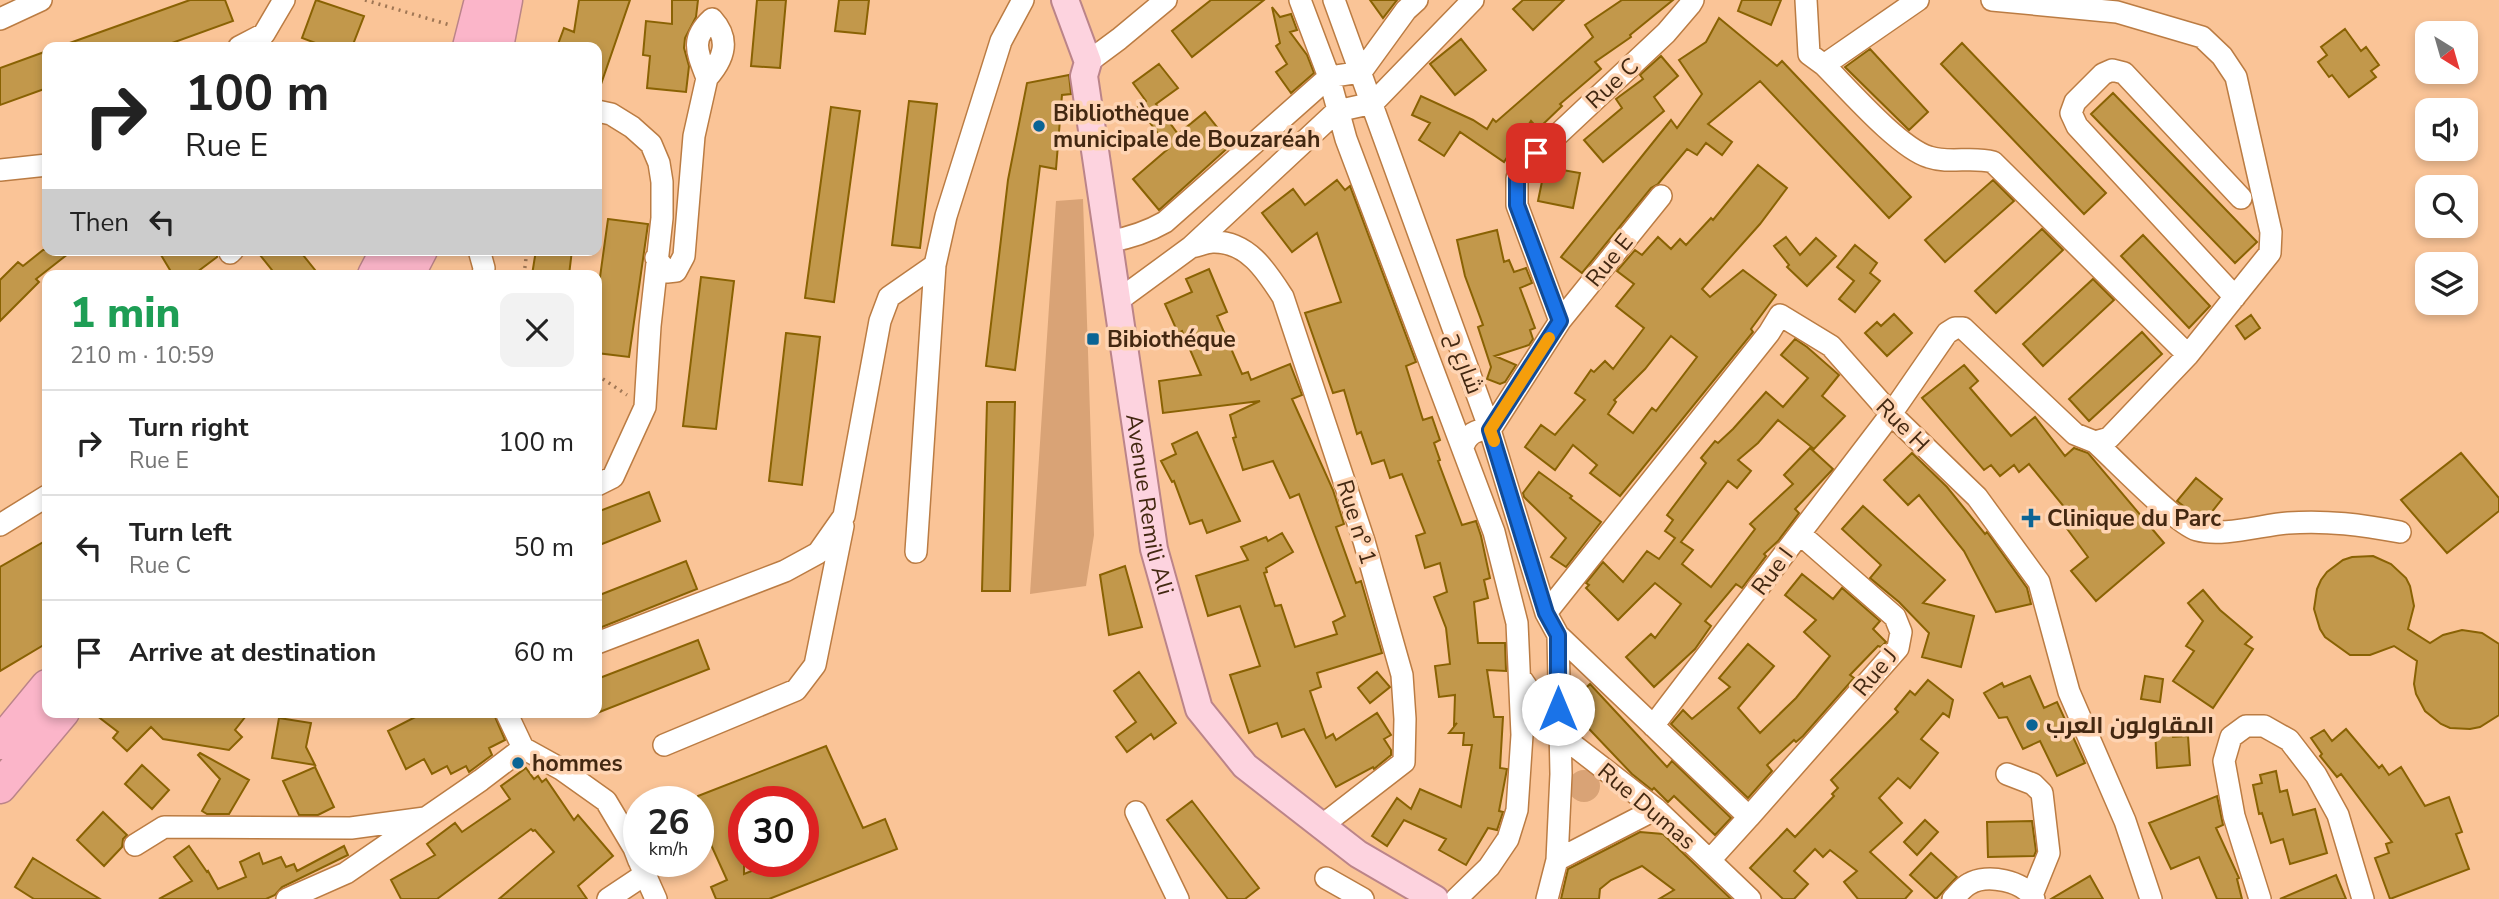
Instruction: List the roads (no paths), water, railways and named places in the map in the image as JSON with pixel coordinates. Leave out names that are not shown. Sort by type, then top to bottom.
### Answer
[{"type":"highway","points":[[479,41],[481,0]]},
{"type":"highway","points":[[479,41],[508,0]]},
{"type":"highway","points":[[0,743],[42,692]]},
{"type":"highway","points":[[0,787],[58,718]]},
{"type":"main road","points":[[475,0],[479,41]]},
{"type":"main road","name":"Avenue Remili Ali","points":[[1065,0],[1088,62],[1083,76],[1154,550],[1199,709],[1245,766],[1320,827],[1358,854],[1435,899]]},
{"type":"street","points":[[0,19],[41,0]]},
{"type":"street","points":[[249,42],[264,34],[284,0]]},
{"type":"street","points":[[916,552],[935,265],[946,216],[1001,41],[1023,0]]},
{"type":"street","points":[[1088,62],[1166,0]]},
{"type":"street","points":[[1300,0],[1329,77],[1337,111],[1494,532],[1517,623],[1522,735],[1517,810],[1508,839],[1489,867],[1457,899]]},
{"type":"street","name":"شارع ح","points":[[1334,0],[1490,430],[1546,613],[1558,635],[1560,774],[1557,860],[1547,899]]},
{"type":"street","points":[[1108,242],[1139,235],[1166,222],[1329,77],[1361,72],[1406,10],[1417,0]]},
{"type":"street","points":[[1116,302],[1191,247],[1337,111],[1373,103],[1473,0]]},
{"type":"street","name":"Rue C","points":[[1560,321],[1517,205],[1517,178],[1536,153],[1666,33],[1693,0]]},
{"type":"street","points":[[1805,0],[1809,54],[1824,65],[1911,150],[1932,158],[1979,158],[1993,162],[2188,355]]},
{"type":"street","points":[[1824,65],[1917,0]]},
{"type":"street","points":[[1992,0],[2116,6],[2202,37],[2222,55],[2236,77],[2271,232],[2270,253],[2188,355],[2109,438],[2095,442]]},
{"type":"street","points":[[656,258],[667,272],[676,271],[684,256],[694,136],[707,78],[719,65],[724,51],[715,9]]},
{"type":"street","points":[[2235,297],[2077,126],[2071,113],[2075,102],[2104,74],[2112,70],[2124,74],[2241,198]]},
{"type":"street","points":[[602,112],[611,114],[632,127],[651,144],[659,163],[662,182],[662,218],[656,258],[645,407],[613,477],[602,482]]},
{"type":"street","points":[[0,170],[42,166]]},
{"type":"street","name":"Rue E","points":[[1490,430],[1560,321],[1661,196]]},
{"type":"street","name":"Rue n° 1","points":[[1191,247],[1213,242],[1233,246],[1250,254],[1263,266],[1283,297],[1364,541],[1402,675],[1404,762],[1320,827]]},
{"type":"street","points":[[664,745],[796,690],[815,666],[880,321],[889,297],[935,265]]},
{"type":"street","name":"Rue H","points":[[1546,613],[1769,333],[1780,315],[1830,346],[1891,414],[1977,497],[2039,582],[2069,692],[2125,821],[2151,899]]},
{"type":"street","name":"Rue I","points":[[1653,726],[1891,414],[1947,333],[1955,328],[1963,328],[2075,434],[2095,442]]},
{"type":"street","points":[[1444,401],[1460,405],[1470,399],[1474,388]]},
{"type":"street","points":[[1463,448],[1467,439],[1475,432],[1490,430]]},
{"type":"street","points":[[2095,442],[2178,519],[2195,529],[2212,531],[2290,523],[2343,522],[2400,532]]},
{"type":"street","points":[[0,525],[42,499]]},
{"type":"street","points":[[602,641],[785,571],[818,553],[844,516]]},
{"type":"street","name":"Rue J","points":[[1710,860],[1898,648],[1901,632],[1895,617],[1800,534]]},
{"type":"street","points":[[1558,635],[1749,817]]},
{"type":"street","name":"Rue Dumas","points":[[1521,679],[1559,734],[1656,809],[1750,899]]},
{"type":"street","points":[[509,718],[523,748],[561,769],[606,801],[623,830]]},
{"type":"street","points":[[2260,899],[2234,816],[2224,761],[2231,737],[2246,726],[2264,726],[2289,740],[2316,775],[2338,815],[2363,899]]},
{"type":"street","points":[[287,899],[345,873],[523,748]]},
{"type":"street","points":[[1952,899],[1970,883],[1994,879],[2015,884],[2033,897],[2049,853],[2042,793],[2033,784],[2007,774]]},
{"type":"street","points":[[1557,860],[1656,809]]},
{"type":"street","points":[[1136,812],[1178,899]]},
{"type":"street","points":[[135,845],[164,827],[351,828],[425,818]]},
{"type":"street","points":[[608,899],[629,877]]},
{"type":"street","points":[[645,877],[656,899]]},
{"type":"street","points":[[1326,878],[1363,899]]},
{"type":"place","name":"Bibliothèque municipale de Bouzaréah","points":[[1039,126]]},
{"type":"place","name":"Bibiothéque","points":[[1093,339]]},
{"type":"place","name":"Clinique du Parc","points":[[2031,518]]},
{"type":"place","name":"المقاولون العرب","points":[[2032,725]]},
{"type":"place","name":"hommes","points":[[518,763]]}]
